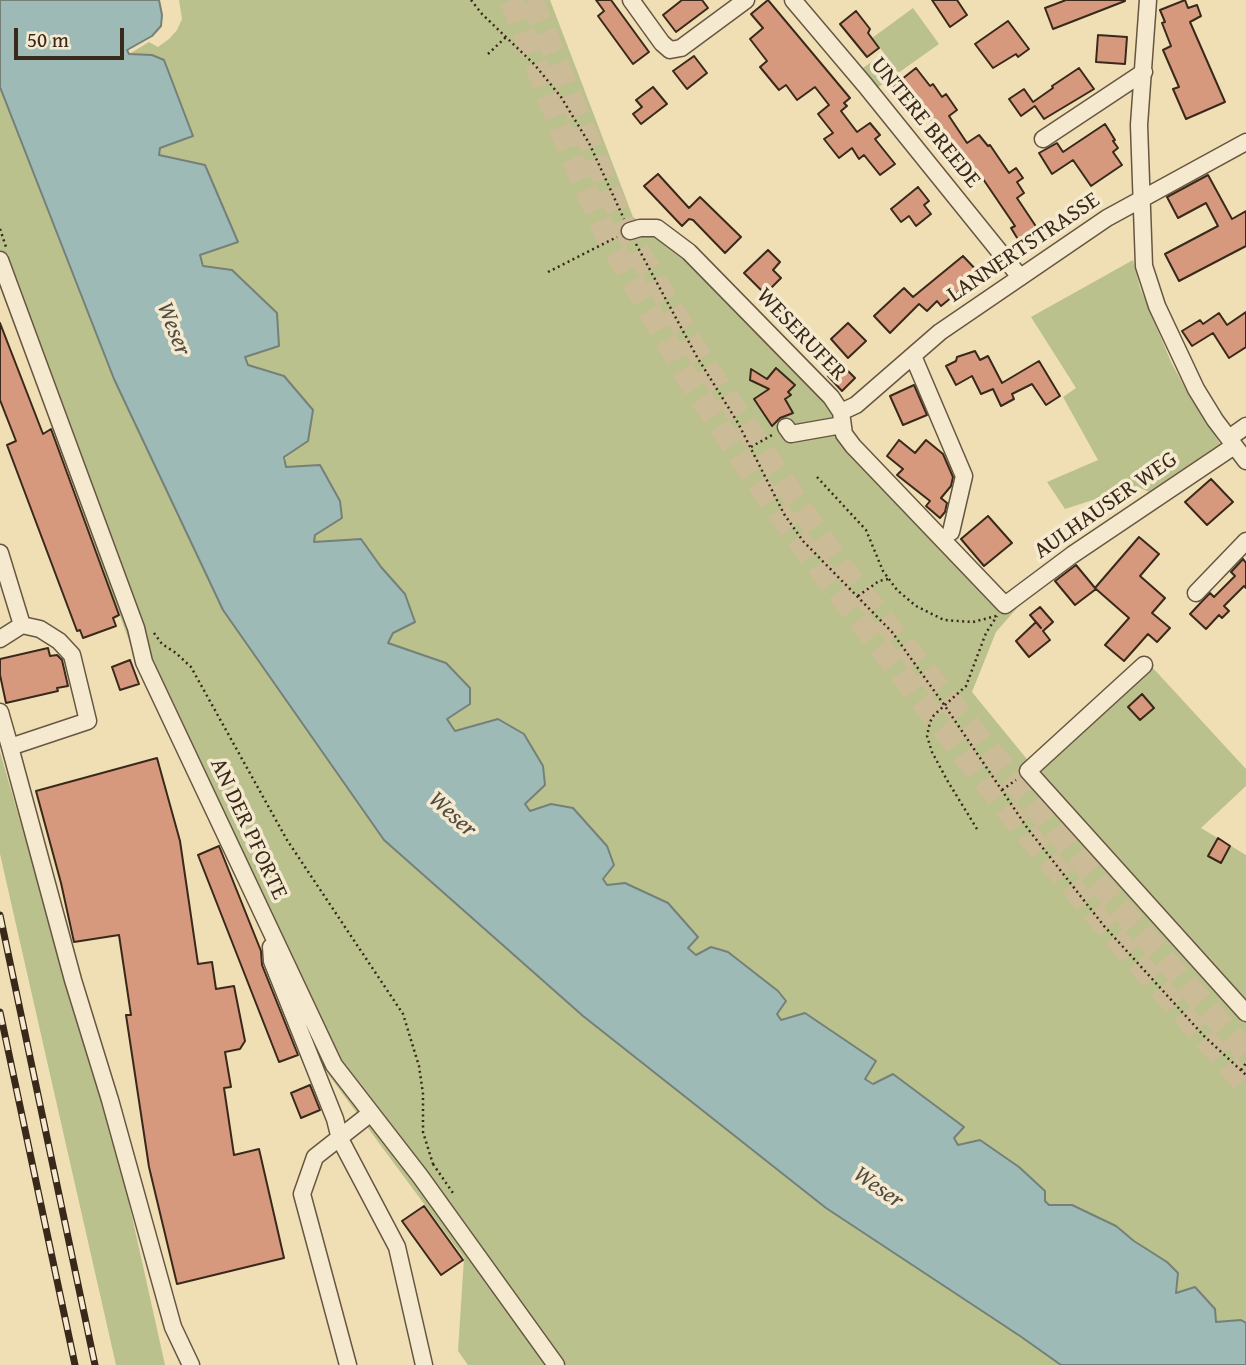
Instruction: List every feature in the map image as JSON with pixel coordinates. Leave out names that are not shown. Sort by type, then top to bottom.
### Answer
[{"type":"street","points":[[631,0],[670,50],[681,48],[746,0]]},
{"type":"street","name":"UNTERE BREEDE","points":[[793,0],[866,85],[1020,277]]},
{"type":"street","points":[[1149,0],[1139,125],[1144,266],[1157,306],[1196,389],[1246,461]]},
{"type":"street","points":[[1043,139],[1144,72]]},
{"type":"street","name":"LANNERTSTRASSE","points":[[841,419],[940,332],[1020,277],[1107,218],[1246,142]]},
{"type":"street","name":"WESERUFER","points":[[629,231],[657,228],[689,252],[831,397],[841,419],[844,434],[853,446],[1005,605]]},
{"type":"street","name":"AN DER PFORTE","points":[[0,260],[136,628],[144,662],[334,1065],[420,1175],[556,1365]]},
{"type":"street","points":[[913,356],[964,476],[951,532]]},
{"type":"street","points":[[787,428],[791,434],[841,419]]},
{"type":"street","name":"AULHAUSER WEG","points":[[1005,605],[1232,442],[1246,426]]},
{"type":"street","points":[[1196,593],[1246,541]]},
{"type":"street","points":[[0,553],[22,625]]},
{"type":"street","points":[[0,639],[22,625],[40,629],[59,640],[72,655],[88,721],[9,747]]},
{"type":"street","points":[[1144,665],[1024,775],[1246,1013]]},
{"type":"street","points":[[0,712],[73,980],[110,1100],[173,1326],[191,1365]]},
{"type":"street","points":[[270,931],[272,961],[341,1139],[397,1247],[424,1365]]},
{"type":"street","points":[[348,1365],[302,1194],[315,1157],[371,1113]]},
{"type":"path","points":[[471,0],[534,64],[561,97],[580,127],[629,231],[684,335],[751,447],[784,514],[803,541],[892,632],[1001,790],[1066,880],[1104,926],[1205,1036],[1246,1075]]},
{"type":"path","points":[[488,54],[506,37]]},
{"type":"path","points":[[548,272],[629,231]]},
{"type":"path","points":[[751,447],[787,428]]},
{"type":"path","points":[[817,477],[866,530],[883,571],[892,583]]},
{"type":"path","points":[[858,596],[879,581],[888,579],[916,606],[944,620],[973,622],[998,616],[986,633],[966,686],[930,722],[927,737],[947,780],[977,830]]},
{"type":"path","points":[[154,634],[162,644],[191,667],[287,840],[404,1014],[419,1066],[423,1094],[423,1132],[433,1164],[420,1175]]},
{"type":"path","points":[[1001,790],[1024,775]]},
{"type":"path","points":[[1241,1070],[1246,1063]]},
{"type":"green space","points":[[179,0],[550,0],[633,217],[684,250],[841,409],[847,440],[1017,608],[996,632],[972,692],[1035,769],[1152,667],[1246,769],[1246,786],[1201,828],[1246,855],[1246,1323],[1241,1320],[1216,1322],[1176,1294],[1178,1273],[1116,1226],[1072,1205],[1050,1205],[1045,1201],[1045,1191],[1019,1167],[980,1140],[958,1145],[954,1138],[963,1127],[864,1078],[875,1062],[782,1021],[777,1014],[688,948],[697,937],[607,886],[551,804],[530,811],[525,804],[498,719],[455,731],[447,719],[446,663],[388,643],[393,633],[381,567],[361,539],[314,543],[315,535],[342,518],[286,467],[284,376],[248,365],[200,256],[237,242],[159,156],[160,148],[193,136],[164,60],[129,54],[149,42],[158,47],[169,39],[182,19]]},
{"type":"green space","points":[[913,8],[939,44],[877,88],[863,68],[884,53],[872,38]]},
{"type":"green space","points":[[0,87],[114,379],[223,610],[384,840],[583,1016],[826,1208],[1061,1365],[468,1365],[458,1351],[464,1258],[328,1074],[137,663],[0,282]]},
{"type":"green space","points":[[1133,260],[1140,288],[1172,364],[1220,444],[1149,492],[1136,486],[1065,509],[1047,482],[1098,460],[1063,397],[1076,388],[1031,317]]},
{"type":"green space","points":[[0,752],[123,1176],[165,1365],[116,1365],[0,854]]},
{"type":"water","name":"Weser","points":[[0,0],[159,0],[161,26],[152,36],[127,50],[129,54],[152,55],[164,60],[193,136],[160,148],[159,155],[205,165],[238,242],[200,255],[203,266],[232,270],[277,313],[279,346],[245,357],[248,365],[284,376],[313,410],[308,441],[284,457],[286,467],[320,465],[340,501],[342,518],[315,535],[314,542],[361,539],[405,594],[415,622],[393,633],[388,643],[446,663],[470,688],[470,704],[447,719],[455,731],[498,719],[524,734],[543,766],[545,785],[525,804],[530,811],[551,804],[573,808],[607,846],[614,865],[603,879],[607,885],[625,883],[668,903],[698,937],[688,948],[696,955],[711,947],[728,952],[778,991],[786,1001],[777,1014],[781,1020],[805,1013],[876,1061],[865,1079],[873,1084],[893,1074],[964,1127],[954,1138],[958,1145],[980,1140],[1019,1167],[1045,1191],[1045,1201],[1049,1205],[1072,1205],[1116,1226],[1167,1262],[1178,1273],[1176,1293],[1195,1287],[1215,1309],[1216,1322],[1241,1320],[1246,1323],[1246,1365],[1061,1365],[826,1208],[583,1016],[384,840],[223,610],[114,379],[0,87]]},
{"type":"building","points":[[596,0],[611,0],[649,52],[633,64],[598,16],[604,11]]},
{"type":"building","points":[[682,0],[702,0],[708,8],[676,32],[663,15]]},
{"type":"building","points":[[768,0],[850,98],[841,111],[857,132],[870,123],[880,135],[875,139],[895,164],[880,175],[864,155],[859,159],[852,148],[839,158],[824,139],[833,133],[818,114],[829,105],[815,87],[797,100],[786,85],[779,90],[760,67],[767,61],[750,39],[763,28],[751,14]]},
{"type":"building","points":[[932,0],[957,0],[967,15],[950,27]]},
{"type":"building","points":[[1066,0],[1125,1],[1053,29],[1045,8]]},
{"type":"building","points":[[1185,0],[1188,8],[1197,5],[1201,16],[1190,22],[1225,102],[1186,119],[1173,89],[1179,87],[1163,50],[1171,46],[1160,10]]},
{"type":"building","points":[[856,11],[870,29],[868,33],[879,48],[867,57],[840,24]]},
{"type":"building","points":[[1008,21],[1029,49],[993,68],[975,44]]},
{"type":"building","points":[[1098,35],[1127,37],[1125,64],[1096,62]]},
{"type":"building","points":[[694,56],[707,73],[687,89],[673,71]]},
{"type":"building","points":[[916,68],[942,97],[946,94],[957,110],[949,116],[967,143],[979,135],[990,145],[1009,173],[1016,168],[1023,178],[1017,182],[1024,193],[1017,198],[1041,234],[1022,246],[1011,228],[1015,226],[981,176],[976,180],[955,149],[949,153],[940,139],[943,137],[924,109],[916,114],[906,99],[903,101],[892,87]]},
{"type":"building","points":[[1079,68],[1094,89],[1044,119],[1035,106],[1021,116],[1009,99],[1024,89],[1033,102]]},
{"type":"building","points":[[653,87],[667,104],[641,124],[633,114],[642,107],[636,100]]},
{"type":"building","points":[[1105,124],[1118,148],[1113,152],[1122,165],[1091,186],[1073,160],[1052,174],[1039,153],[1057,143],[1063,152]]},
{"type":"building","points":[[658,174],[689,208],[700,197],[741,237],[725,253],[693,220],[689,219],[682,226],[644,186]]},
{"type":"building","points":[[1208,175],[1232,219],[1246,211],[1246,246],[1179,281],[1165,254],[1218,226],[1206,203],[1178,218],[1167,197]]},
{"type":"building","points":[[918,187],[929,201],[924,205],[931,214],[916,226],[909,216],[901,222],[891,209]]},
{"type":"building","points":[[768,250],[780,262],[773,270],[781,278],[765,294],[744,273]]},
{"type":"building","points":[[963,256],[980,274],[941,306],[937,301],[927,311],[919,304],[890,333],[874,316],[904,288],[913,297]]},
{"type":"building","points":[[1246,312],[1246,347],[1229,358],[1213,333],[1192,346],[1182,331],[1200,320],[1203,324],[1219,313],[1227,325]]},
{"type":"building","points":[[0,323],[43,434],[51,429],[119,615],[113,618],[116,626],[83,638],[80,630],[77,631],[7,445],[16,441],[0,400]]},
{"type":"building","points":[[848,323],[866,341],[848,358],[831,339]]},
{"type":"building","points":[[975,351],[980,360],[988,356],[1002,383],[1039,361],[1060,396],[1046,405],[1032,384],[1012,394],[1014,399],[1001,406],[993,389],[981,394],[972,376],[956,385],[946,366],[956,361],[957,357]]},
{"type":"building","points":[[841,364],[855,378],[842,391],[828,376]]},
{"type":"building","points":[[776,368],[795,385],[788,392],[791,395],[785,399],[793,413],[780,418],[772,426],[754,399],[769,389],[750,380],[751,369],[767,379]]},
{"type":"building","points":[[914,385],[927,415],[903,425],[890,396]]},
{"type":"building","points":[[899,440],[915,453],[926,440],[943,454],[953,477],[951,486],[941,498],[947,503],[940,518],[926,506],[930,501],[897,475],[903,469],[887,456]]},
{"type":"building","points":[[1211,479],[1233,502],[1207,525],[1185,502]]},
{"type":"building","points":[[988,516],[1012,543],[984,566],[961,539]]},
{"type":"building","points":[[1139,537],[1159,554],[1140,576],[1165,598],[1152,613],[1170,628],[1157,642],[1148,634],[1124,661],[1105,645],[1129,618],[1096,589],[1075,605],[1055,581],[1076,565],[1095,588]]},
{"type":"building","points":[[1243,559],[1246,563],[1246,588],[1244,586],[1224,606],[1229,611],[1222,618],[1219,615],[1206,629],[1190,614],[1210,593],[1214,597],[1235,576],[1231,572]]},
{"type":"building","points":[[1040,607],[1053,622],[1043,631],[1050,640],[1029,657],[1016,641],[1036,622],[1030,615]]},
{"type":"building","points":[[48,648],[50,656],[57,655],[62,660],[68,686],[57,688],[58,691],[6,703],[0,675],[0,659]]},
{"type":"building","points":[[130,660],[139,684],[120,690],[112,667]]},
{"type":"building","points":[[1142,694],[1154,708],[1140,720],[1128,707]]},
{"type":"building","points":[[157,758],[180,841],[198,964],[212,962],[216,989],[234,986],[245,1041],[240,1049],[225,1052],[231,1087],[224,1088],[234,1155],[259,1149],[284,1258],[177,1284],[149,1167],[126,1015],[131,1015],[119,935],[74,942],[36,791]]},
{"type":"building","points":[[1218,838],[1230,846],[1221,863],[1208,856]]},
{"type":"building","points":[[219,846],[261,951],[262,965],[298,1055],[279,1062],[198,855]]},
{"type":"building","points":[[310,1085],[320,1110],[301,1118],[291,1093]]},
{"type":"building","points":[[424,1206],[463,1260],[441,1275],[402,1221]]},
{"type":"tunnel","points":[[511,0],[572,158],[605,232],[687,377],[759,485],[828,580],[1006,809],[1111,933],[1246,1085]]},
{"type":"tunnel","points":[[532,0],[622,223],[705,365],[842,568],[1023,792],[1246,1052]]},
{"type":"railway","points":[[0,915],[95,1365]]},
{"type":"railway","points":[[0,1012],[75,1365]]}]
